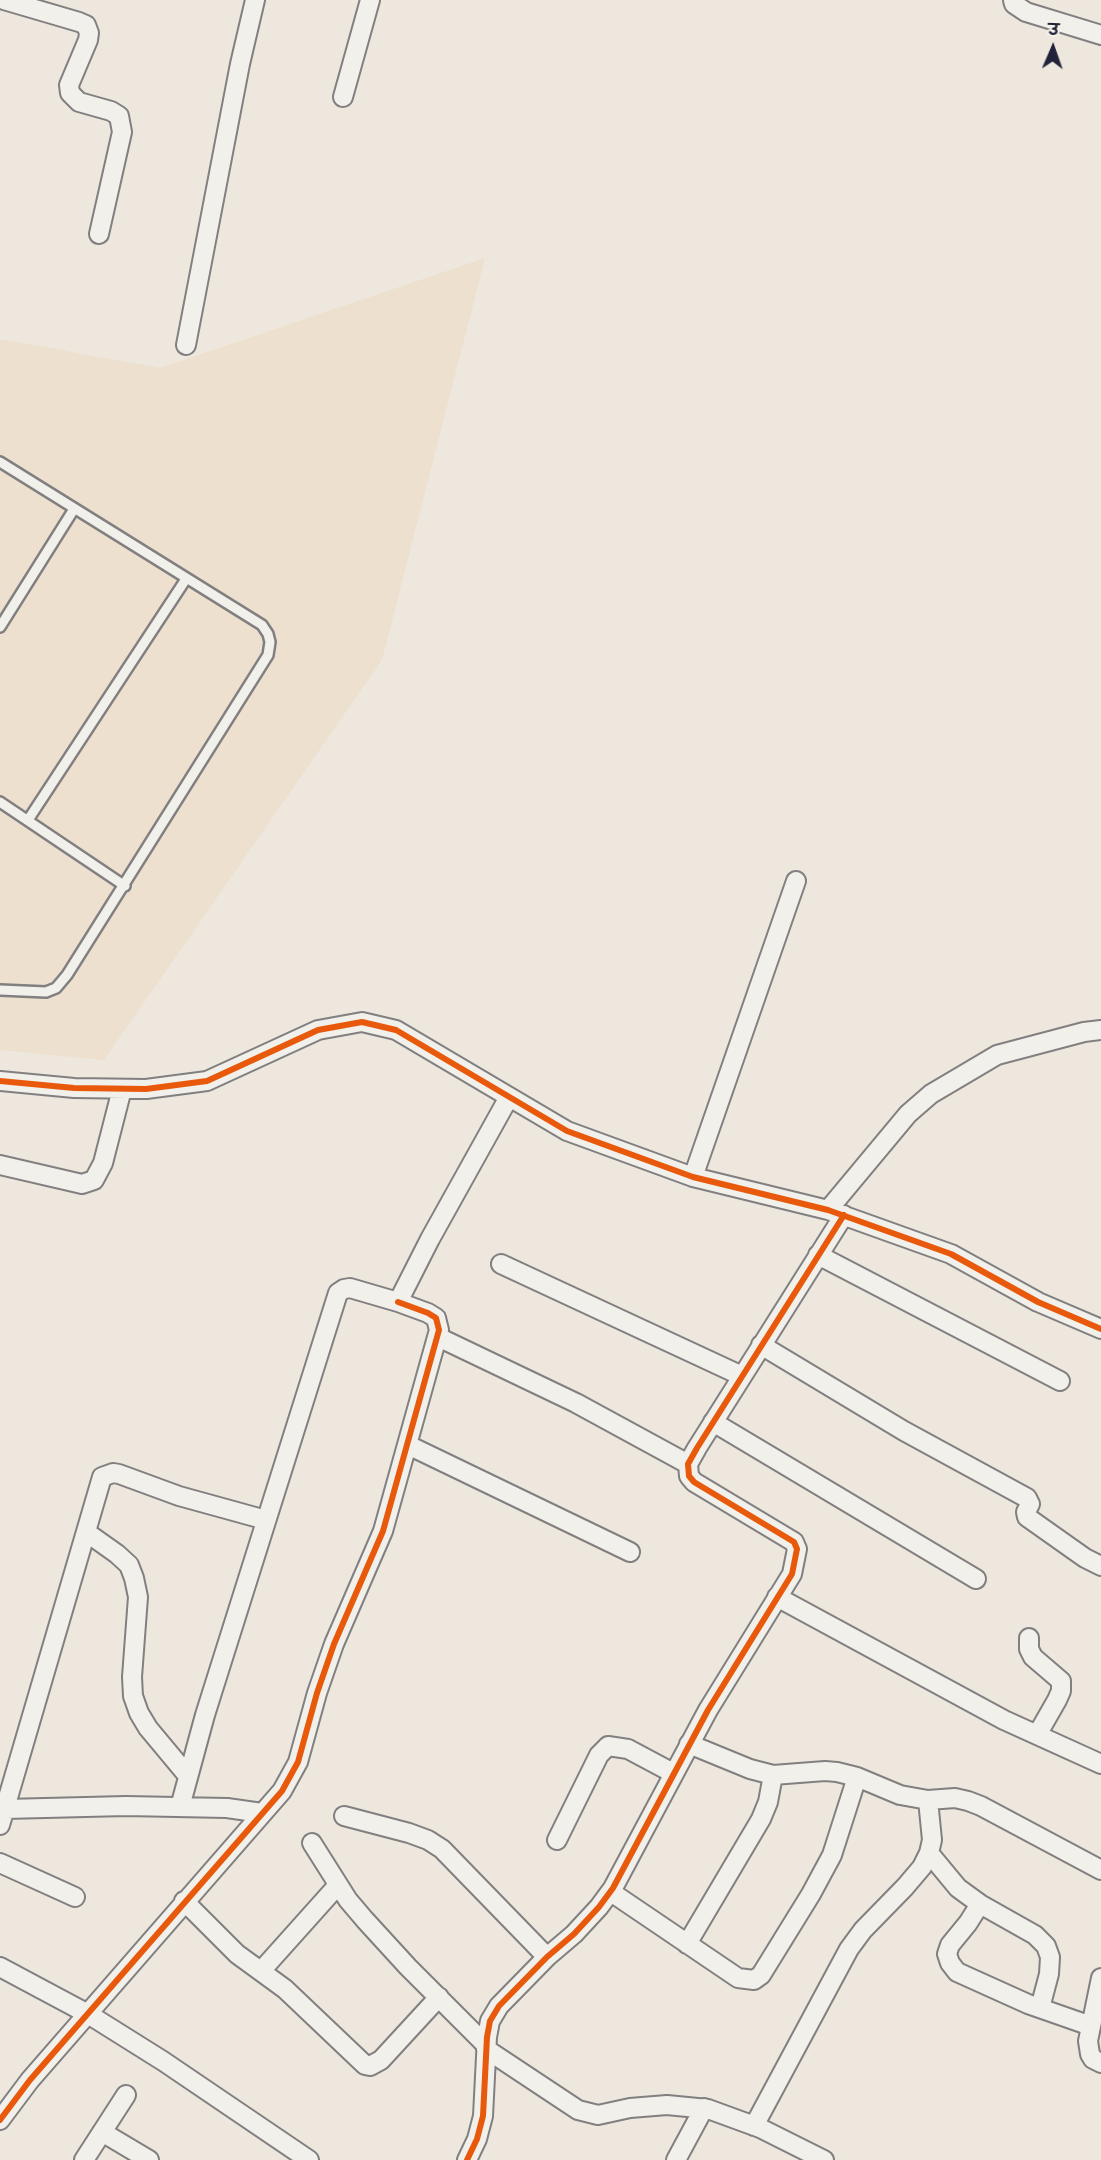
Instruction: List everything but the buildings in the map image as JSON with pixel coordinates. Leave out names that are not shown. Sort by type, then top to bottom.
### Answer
[{"type":"street","points":[[4,0],[86,25],[89,33],[88,40],[69,85],[70,93],[79,102],[111,111],[119,116],[122,132],[99,234]]},
{"type":"street","points":[[186,345],[240,64],[255,0]]},
{"type":"street","points":[[343,97],[370,0]]},
{"type":"street","points":[[1013,0],[1014,4],[1026,12],[1101,35]]},
{"type":"street","points":[[693,1177],[796,881]]},
{"type":"street","points":[[0,1081],[74,1088],[146,1089],[207,1081],[318,1030],[362,1022],[396,1030],[567,1131],[693,1177],[836,1213],[951,1254],[1038,1302],[1101,1329]]},
{"type":"street","points":[[467,2160],[477,2139],[483,2116],[486,2047],[490,2021],[498,2006],[547,1957],[574,1934],[611,1892],[689,1744],[792,1574],[797,1549],[794,1542],[694,1482],[689,1476],[688,1464],[818,1255],[836,1213],[908,1114],[931,1094],[997,1055],[1084,1032],[1101,1030]]},
{"type":"street","points":[[0,1165],[82,1184],[94,1180],[103,1163],[122,1089]]},
{"type":"street","points":[[399,1302],[430,1239],[509,1097]]},
{"type":"street","points":[[818,1255],[1060,1381]]},
{"type":"street","points":[[501,1264],[742,1376]]},
{"type":"street","points":[[0,2120],[30,2080],[282,1791],[298,1762],[325,1671],[383,1531],[408,1445],[440,1330],[436,1318],[428,1313],[350,1288],[338,1293],[205,1715],[180,1807]]},
{"type":"street","points":[[438,1337],[576,1403],[688,1464]]},
{"type":"street","points":[[761,1346],[904,1431],[1027,1498],[1030,1504],[1026,1512],[1027,1516],[1085,1558],[1101,1566]]},
{"type":"street","points":[[713,1422],[976,1579]]},
{"type":"street","points":[[408,1445],[630,1552]]},
{"type":"street","points":[[262,1813],[227,1808],[180,1807],[2,1817],[102,1477],[112,1473],[179,1496],[266,1520]]},
{"type":"street","points":[[86,1532],[129,1565],[138,1597],[132,1677],[133,1696],[148,1728],[188,1776]]},
{"type":"street","points":[[777,1597],[1004,1720],[1101,1764]]},
{"type":"street","points":[[1029,1638],[1029,1649],[1033,1657],[1061,1681],[1061,1691],[1057,1700],[1037,1735]]},
{"type":"street","points":[[689,1744],[750,1769],[773,1775],[825,1771],[857,1777],[900,1795],[928,1800],[955,1798],[981,1806],[1101,1870]]},
{"type":"street","points":[[557,1840],[599,1755],[608,1746],[628,1749],[673,1773]]},
{"type":"street","points":[[687,1944],[761,1819],[768,1802],[773,1775]]},
{"type":"street","points":[[611,1892],[738,1977],[754,1980],[761,1974],[811,1894],[832,1855],[857,1777]]},
{"type":"street","points":[[754,2126],[849,1949],[863,1930],[921,1867],[932,1840],[928,1800]]},
{"type":"street","points":[[344,1816],[409,1833],[428,1840],[442,1849],[547,1957]]},
{"type":"street","points":[[312,1843],[354,1907],[386,1944],[486,2047],[578,2110],[598,2115],[658,2105],[688,2105],[704,2108],[754,2126],[824,2160]]},
{"type":"street","points":[[928,1853],[947,1877],[980,1904],[1035,1935],[1046,1946],[1050,1958],[1049,1974],[1040,2008]]},
{"type":"street","points":[[0,1863],[75,1897]]},
{"type":"street","points":[[261,1971],[339,1885]]},
{"type":"street","points":[[184,1901],[237,1954],[303,2006],[364,2065],[370,2066],[381,2060],[439,1997]]},
{"type":"street","points":[[980,1904],[950,1945],[947,1954],[957,1972],[1040,2008],[1091,2026]]},
{"type":"street","points":[[0,1966],[88,2013],[309,2160]]},
{"type":"street","points":[[1101,1978],[1088,2041],[1090,2054],[1093,2059],[1101,2063]]},
{"type":"street","points":[[84,2160],[126,2095]]},
{"type":"street","points":[[676,2160],[704,2108]]},
{"type":"street","points":[[102,2132],[149,2160]]},
{"type":"lane","points":[[0,462],[262,625],[270,642],[268,655],[67,975],[56,988],[46,992],[0,990]]},
{"type":"lane","points":[[0,627],[74,509]]},
{"type":"lane","points":[[28,820],[186,579]]},
{"type":"lane","points":[[0,802],[125,886]]},
{"type":"shaded area","points":[[485,258],[382,660],[104,1060],[0,1050],[0,339],[160,368]]},
{"type":"cycle path","points":[[0,1081],[74,1088],[146,1089],[207,1081],[318,1030],[362,1022],[396,1030],[567,1131],[693,1177],[828,1210],[951,1254],[1038,1302],[1101,1329]]},
{"type":"cycle path","points":[[467,2160],[477,2139],[483,2116],[487,2037],[490,2021],[499,2006],[547,1957],[574,1934],[613,1888],[708,1710],[792,1574],[797,1549],[794,1542],[694,1482],[689,1476],[688,1464],[844,1215]]},
{"type":"cycle path","points":[[0,2120],[30,2080],[282,1791],[298,1762],[317,1693],[334,1644],[383,1531],[439,1330],[436,1318],[398,1302]]}]
